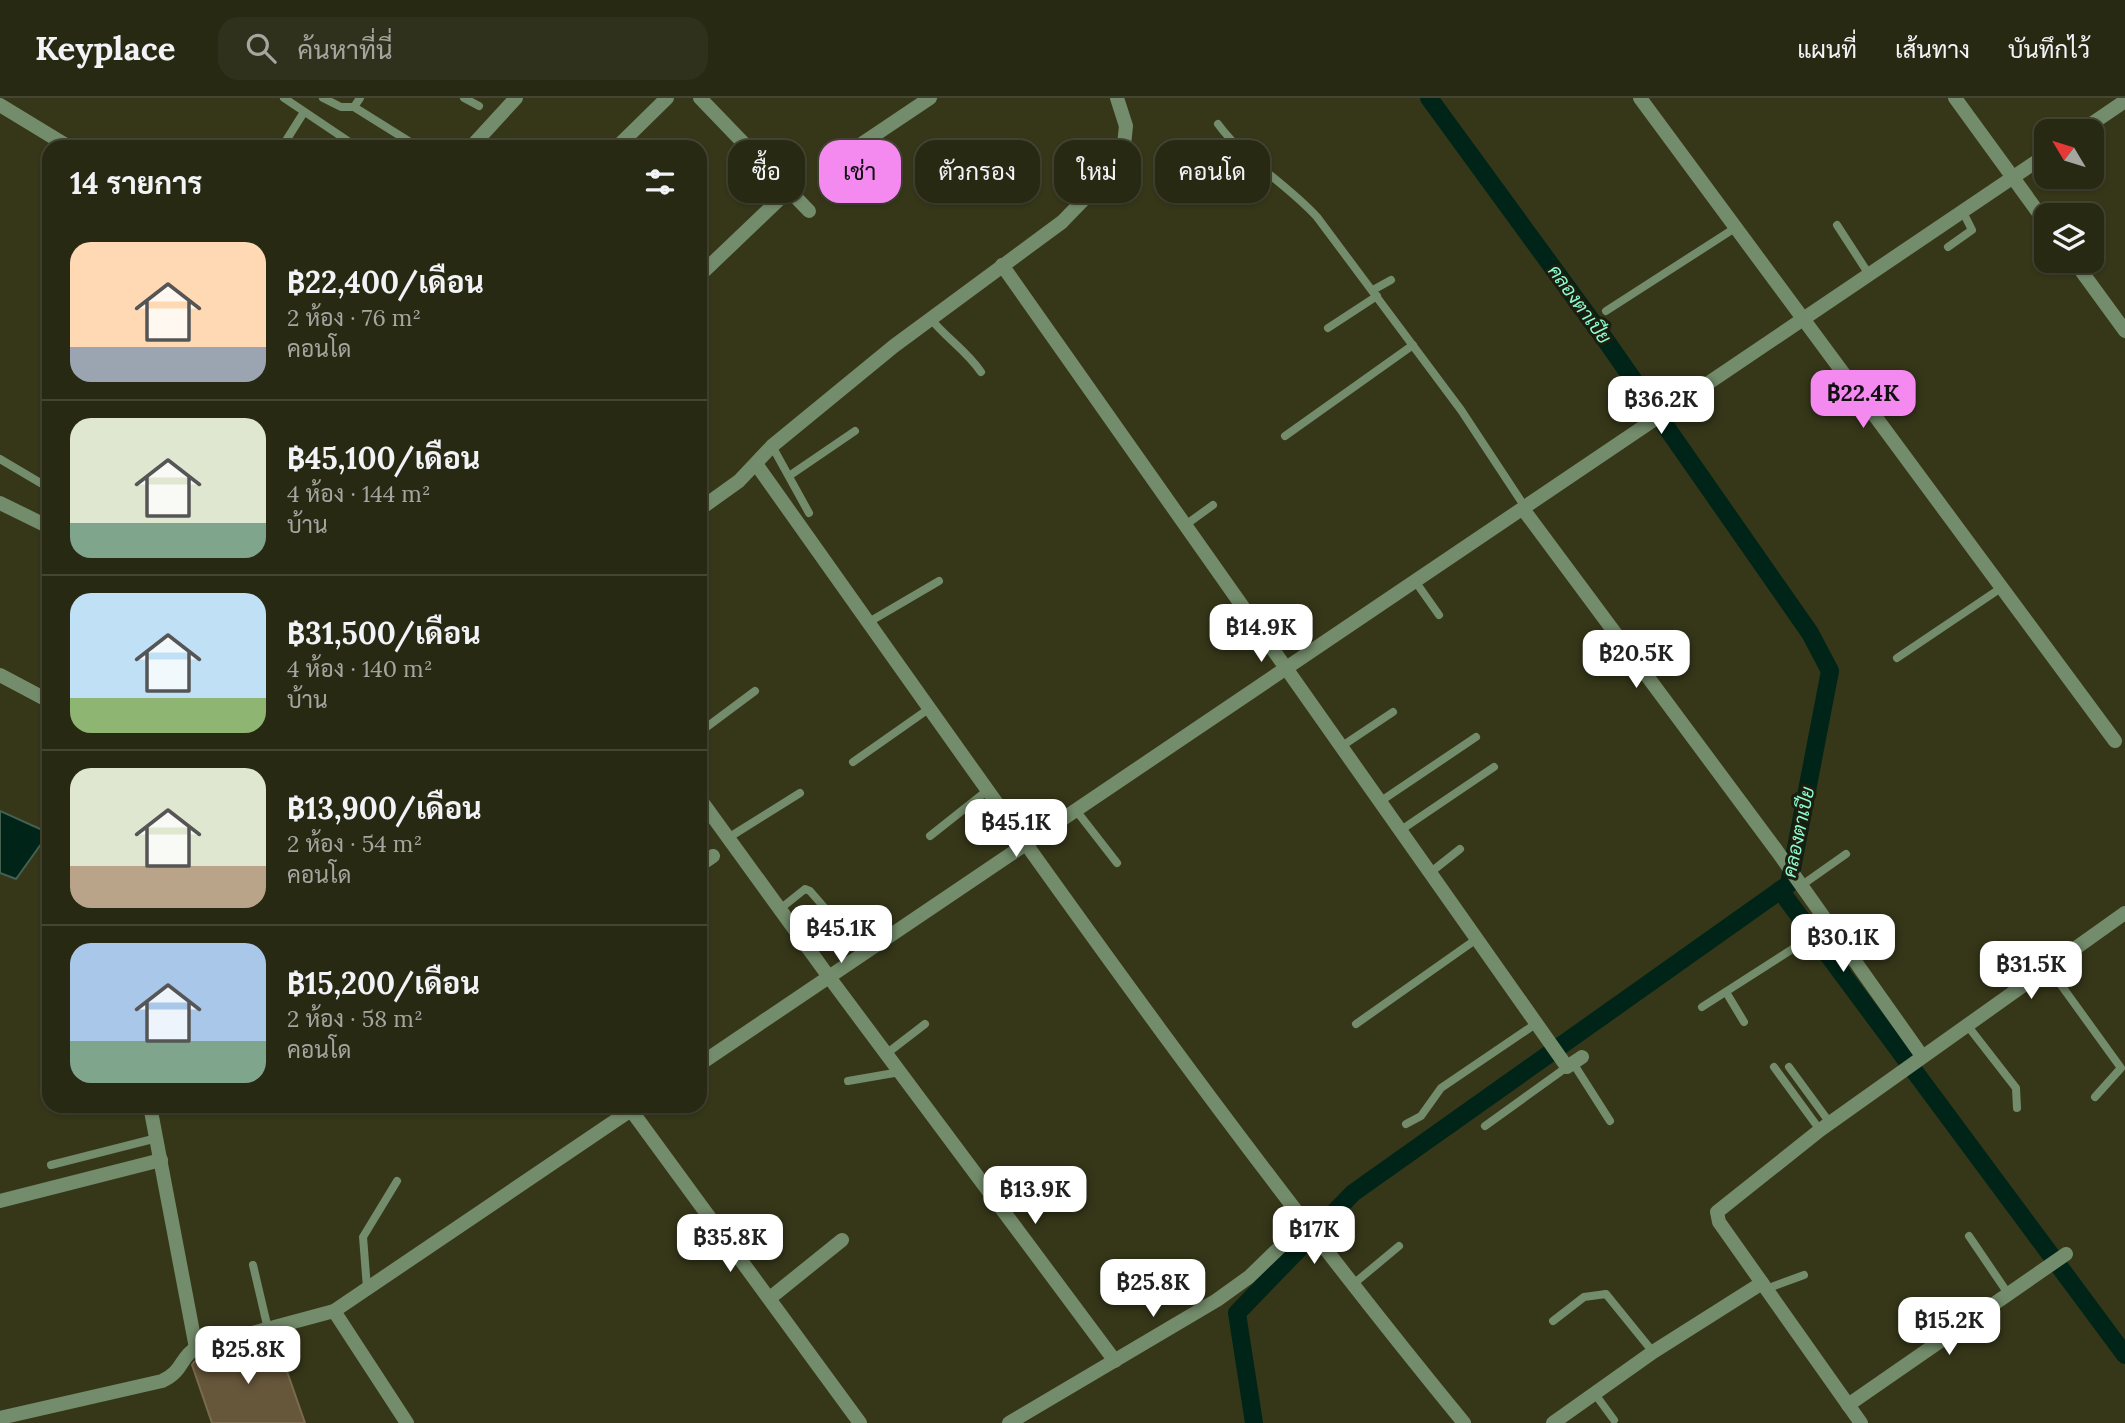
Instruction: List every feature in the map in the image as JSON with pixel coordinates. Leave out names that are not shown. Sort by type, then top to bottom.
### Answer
[{"type":"street","points":[[477,140],[516,98]]},
{"type":"street","points":[[624,140],[667,98]]},
{"type":"street","points":[[700,98],[741,140]]},
{"type":"street","points":[[863,140],[911,103],[930,98]]},
{"type":"street","points":[[707,504],[739,481],[772,446],[930,318],[1062,222],[1094,189],[1124,145],[1126,126],[1117,98]]},
{"type":"street","points":[[1640,98],[2115,741]]},
{"type":"street","points":[[1955,98],[2034,207]]},
{"type":"street","points":[[2099,119],[2125,101]]},
{"type":"street","points":[[0,105],[58,140]]},
{"type":"street","points":[[707,1059],[2034,163]]},
{"type":"street","points":[[707,268],[775,203]]},
{"type":"street","points":[[801,203],[809,211]]},
{"type":"street","points":[[1002,265],[1537,1023],[1571,1062]]},
{"type":"street","points":[[2083,273],[2125,331]]},
{"type":"street","points":[[756,464],[988,790],[1307,1228],[1464,1423]]},
{"type":"street","points":[[0,503],[42,524]]},
{"type":"street","points":[[1524,508],[1802,885],[1825,928],[1919,1058]]},
{"type":"street","points":[[0,675],[42,697]]},
{"type":"street","points":[[707,809],[1115,1361]]},
{"type":"street","points":[[707,860],[713,856]]},
{"type":"street","points":[[1861,1423],[1719,1223],[1717,1212],[1825,1126],[2125,914]]},
{"type":"street","points":[[152,1113],[196,1348]]},
{"type":"street","points":[[0,1418],[163,1381],[177,1373],[189,1352],[196,1348],[334,1311],[623,1113]]},
{"type":"street","points":[[636,1113],[860,1423]]},
{"type":"street","points":[[0,1201],[160,1160]]},
{"type":"street","points":[[1009,1423],[1217,1300],[1307,1228]]},
{"type":"street","points":[[770,1298],[842,1240]]},
{"type":"street","points":[[1848,1405],[2066,1254]]},
{"type":"street","points":[[1553,1423],[1653,1352],[1764,1286]]},
{"type":"street","points":[[334,1311],[407,1423]]},
{"type":"lane","points":[[284,98],[346,140]]},
{"type":"lane","points":[[323,98],[341,107],[354,107],[407,140]]},
{"type":"lane","points":[[354,107],[360,98]]},
{"type":"lane","points":[[464,98],[479,106]]},
{"type":"lane","points":[[286,140],[304,112]]},
{"type":"lane","points":[[1218,124],[1238,150],[1297,195],[1413,345],[1524,508]]},
{"type":"lane","points":[[1948,247],[1972,230],[1963,212]]},
{"type":"lane","points":[[1837,225],[1870,276]]},
{"type":"lane","points":[[1606,312],[1735,228]]},
{"type":"lane","points":[[1328,328],[1391,280]]},
{"type":"lane","points":[[930,318],[947,340],[968,353],[981,372]]},
{"type":"lane","points":[[1285,436],[1413,345]]},
{"type":"lane","points":[[789,476],[855,431]]},
{"type":"lane","points":[[772,446],[809,513]]},
{"type":"lane","points":[[0,459],[42,484]]},
{"type":"lane","points":[[1184,526],[1213,505]]},
{"type":"lane","points":[[869,622],[939,581]]},
{"type":"lane","points":[[1415,581],[1438,615]]},
{"type":"lane","points":[[1897,658],[2001,588]]},
{"type":"lane","points":[[707,727],[755,691]]},
{"type":"lane","points":[[853,762],[930,708]]},
{"type":"lane","points":[[1342,746],[1393,712]]},
{"type":"lane","points":[[1381,801],[1476,737]]},
{"type":"lane","points":[[1401,830],[1494,767]]},
{"type":"lane","points":[[930,836],[988,790]]},
{"type":"lane","points":[[728,838],[800,793]]},
{"type":"lane","points":[[1075,809],[1116,863]]},
{"type":"lane","points":[[1431,872],[1460,849]]},
{"type":"lane","points":[[1802,885],[1846,854]]},
{"type":"lane","points":[[779,909],[805,890],[810,891],[863,952]]},
{"type":"lane","points":[[1702,1007],[1825,928]]},
{"type":"lane","points":[[1356,1024],[1478,938]]},
{"type":"lane","points":[[2048,968],[2121,1068],[2120,1073],[2095,1097]]},
{"type":"lane","points":[[1726,992],[1744,1023]]},
{"type":"lane","points":[[1406,1124],[1420,1115],[1441,1088],[1537,1023]]},
{"type":"lane","points":[[886,1054],[925,1024]]},
{"type":"lane","points":[[1967,1025],[2016,1088],[2017,1108]]},
{"type":"lane","points":[[1485,1126],[1571,1062],[1610,1121]]},
{"type":"lane","points":[[1774,1067],[1825,1126]]},
{"type":"lane","points":[[1789,1067],[1825,1126]]},
{"type":"lane","points":[[848,1081],[900,1072]]},
{"type":"lane","points":[[51,1166],[157,1138]]},
{"type":"lane","points":[[367,1288],[363,1237],[397,1181]]},
{"type":"lane","points":[[1969,1237],[2009,1295]]},
{"type":"lane","points":[[1349,1283],[1399,1246]]},
{"type":"lane","points":[[253,1265],[268,1329]]},
{"type":"lane","points":[[1764,1286],[1804,1275]]},
{"type":"lane","points":[[1553,1321],[1584,1297],[1606,1294],[1653,1352]]},
{"type":"lane","points":[[1595,1394],[1614,1420]]},
{"type":"shaded area","points":[[0,811],[42,830],[42,843],[16,879],[0,873]]},
{"type":"building","points":[[275,1337],[305,1423],[212,1423],[192,1365],[194,1362],[211,1354]]},
{"type":"waterway","name":"คลองตาเปีย","points":[[1254,1423],[1237,1313],[1353,1193],[1789,884],[1830,671],[1810,633],[1602,335],[1429,98]]},
{"type":"waterway","points":[[1780,890],[2125,1355]]}]
